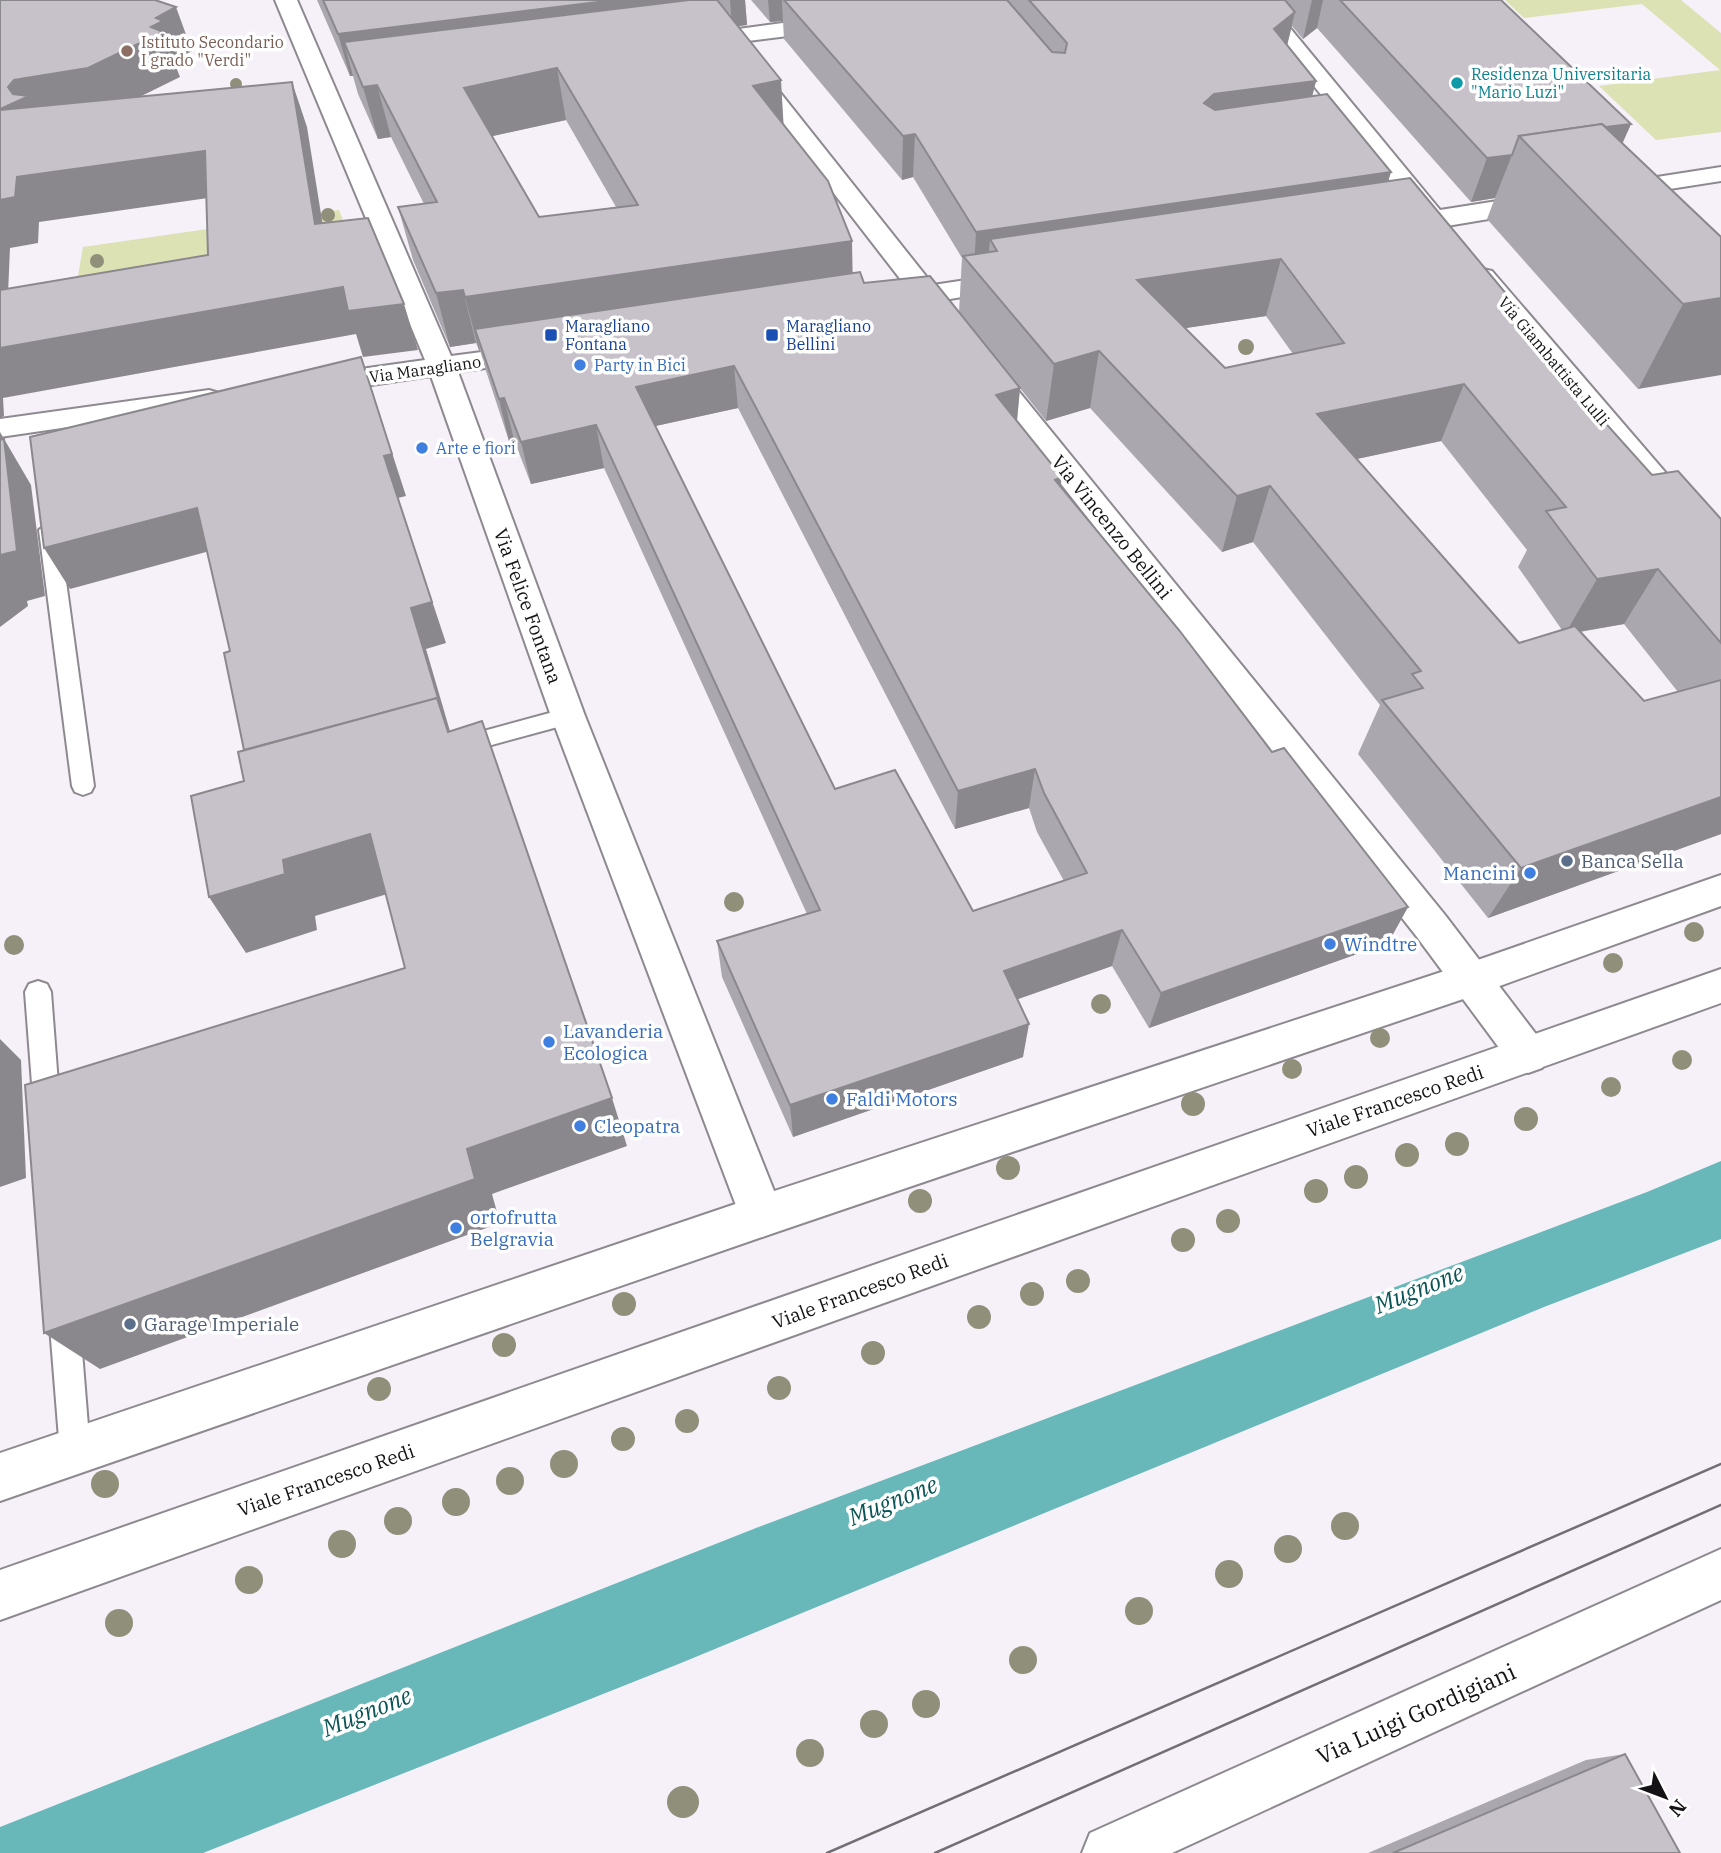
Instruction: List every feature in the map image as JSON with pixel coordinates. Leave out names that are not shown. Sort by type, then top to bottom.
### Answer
[{"type":"street","name":"Via Felice Fontana","points":[[286,0],[442,367],[568,716],[762,1216]]},
{"type":"street","name":"Via Vincenzo Bellini","points":[[696,0],[964,343],[1472,979],[1528,1055]]},
{"type":"street","name":"Via Giambattista Lulli","points":[[1256,0],[1351,125],[1721,558]]},
{"type":"street","points":[[683,43],[860,20]]},
{"type":"street","points":[[1372,227],[1451,239],[1577,196],[1721,174]]},
{"type":"street","points":[[862,304],[1043,277]]},
{"type":"street","name":"Via Maragliano","points":[[294,387],[555,350]]},
{"type":"street","points":[[0,428],[38,434],[240,395]]},
{"type":"street","points":[[0,1477],[762,1216],[1472,979],[1721,890]]},
{"type":"street","name":"Viale Francesco Redi","points":[[0,1595],[1721,986]]},
{"type":"street","name":"Via Luigi Gordigiani","points":[[1110,1853],[1721,1574]]},
{"type":"lane","points":[[47,513],[83,786]]},
{"type":"lane","points":[[436,752],[568,716]]},
{"type":"lane","points":[[38,992],[49,1130]]},
{"type":"lane","points":[[62,1282],[75,1451]]},
{"type":"green space","points":[[1505,0],[1681,0],[1721,33],[1721,132],[1656,140],[1599,86],[1720,70],[1642,4],[1524,18]]},
{"type":"green space","points":[[339,210],[358,257],[72,310],[83,247]]},
{"type":"water","name":"Mugnone","points":[[1721,1161],[1721,1239],[1544,1307],[681,1663],[203,1853],[0,1853],[0,1827],[756,1528],[1647,1192]]},
{"type":"building","points":[[0,0],[155,0],[176,7],[156,18],[163,21],[151,27],[163,32],[88,68],[14,80],[8,87],[13,94],[29,96],[0,109]]},
{"type":"building","points":[[323,0],[614,0],[338,34]]},
{"type":"building","points":[[689,0],[717,0],[781,80],[753,86],[828,181],[852,241],[465,297],[463,290],[436,293],[398,207],[437,202],[377,85],[363,87],[344,42]],"holes":[[[557,68],[638,205],[539,217],[464,88]]]},
{"type":"building","points":[[784,0],[1007,0],[1052,52],[1065,53],[1067,43],[1029,0],[1285,0],[1295,12],[1274,29],[1316,81],[1214,94],[1204,103],[1215,110],[1327,94],[1391,172],[976,232],[915,134],[903,136]]},
{"type":"building","name":"Residenza Universitaria \"Mario Luzi\"","points":[[1340,0],[1501,0],[1631,124],[1606,127],[1602,124],[1519,136],[1512,155],[1487,158]]},
{"type":"building","points":[[292,82],[315,224],[368,218],[404,304],[348,311],[343,287],[0,348],[0,290],[208,255],[205,151],[17,177],[15,197],[0,200],[0,110]]},
{"type":"building","points":[[1602,124],[1721,237],[1721,298],[1683,304],[1519,136]]},
{"type":"building","points":[[1410,178],[1518,308],[1504,310],[1652,475],[1678,471],[1721,519],[1721,643],[1658,569],[1597,579],[1546,511],[1566,507],[1464,384],[1317,414],[1519,643],[1575,626],[1644,701],[1721,680],[1721,797],[1521,868],[1382,700],[1423,688],[1412,674],[1421,671],[1270,486],[1237,496],[1099,351],[1054,364],[963,256],[997,251],[990,239]],"holes":[[[1281,259],[1344,343],[1225,368],[1137,280]]]},
{"type":"building","points":[[860,272],[864,283],[930,276],[1020,388],[996,395],[1062,477],[1055,480],[1179,630],[1272,752],[1284,748],[1408,907],[1161,993],[1122,930],[1004,971],[1029,1024],[790,1105],[717,941],[820,910],[596,425],[521,442],[504,398],[499,399],[475,329]],"holes":[[[734,366],[958,791],[1035,769],[1044,793],[1087,873],[973,911],[895,770],[835,789],[636,387]]]},
{"type":"building","points":[[361,357],[392,454],[384,456],[432,602],[411,608],[438,698],[244,750],[224,653],[230,651],[197,508],[44,548],[30,437]]},
{"type":"building","points":[[4,439],[17,551],[0,555],[0,440]]},
{"type":"building","points":[[437,698],[448,732],[482,721],[612,1098],[467,1149],[475,1179],[44,1333],[25,1085],[405,968],[370,834],[283,860],[285,874],[209,897],[191,796],[244,781],[238,752]]},
{"type":"building","points":[[1625,1754],[1680,1853],[1393,1853]]},
{"type":"tram line","points":[[827,1853],[1721,1464]]},
{"type":"tram line","points":[[935,1853],[1721,1505]]},
{"type":"place","name":"Istituto Secondario I grado \"Verdi\"","points":[[127,51]]},
{"type":"place","name":"Residenza Universitaria \"Mario Luzi\"","points":[[1457,83]]},
{"type":"place","name":"Maragliano Fontana","points":[[551,335]]},
{"type":"place","name":"Maragliano Bellini","points":[[772,335]]},
{"type":"place","name":"Party in Bici","points":[[580,365]]},
{"type":"place","name":"Arte e fiori","points":[[422,448]]},
{"type":"place","name":"Banca Sella","points":[[1567,861]]},
{"type":"place","name":"Mancini","points":[[1530,873]]},
{"type":"place","name":"Windtre","points":[[1330,944]]},
{"type":"place","name":"Lavanderia Ecologica","points":[[549,1042]]},
{"type":"place","name":"Faldi Motors","points":[[832,1099]]},
{"type":"place","name":"Cleopatra","points":[[580,1126]]},
{"type":"place","name":"ortofrutta Belgravia","points":[[456,1228]]},
{"type":"place","name":"Garage Imperiale","points":[[130,1324]]}]
